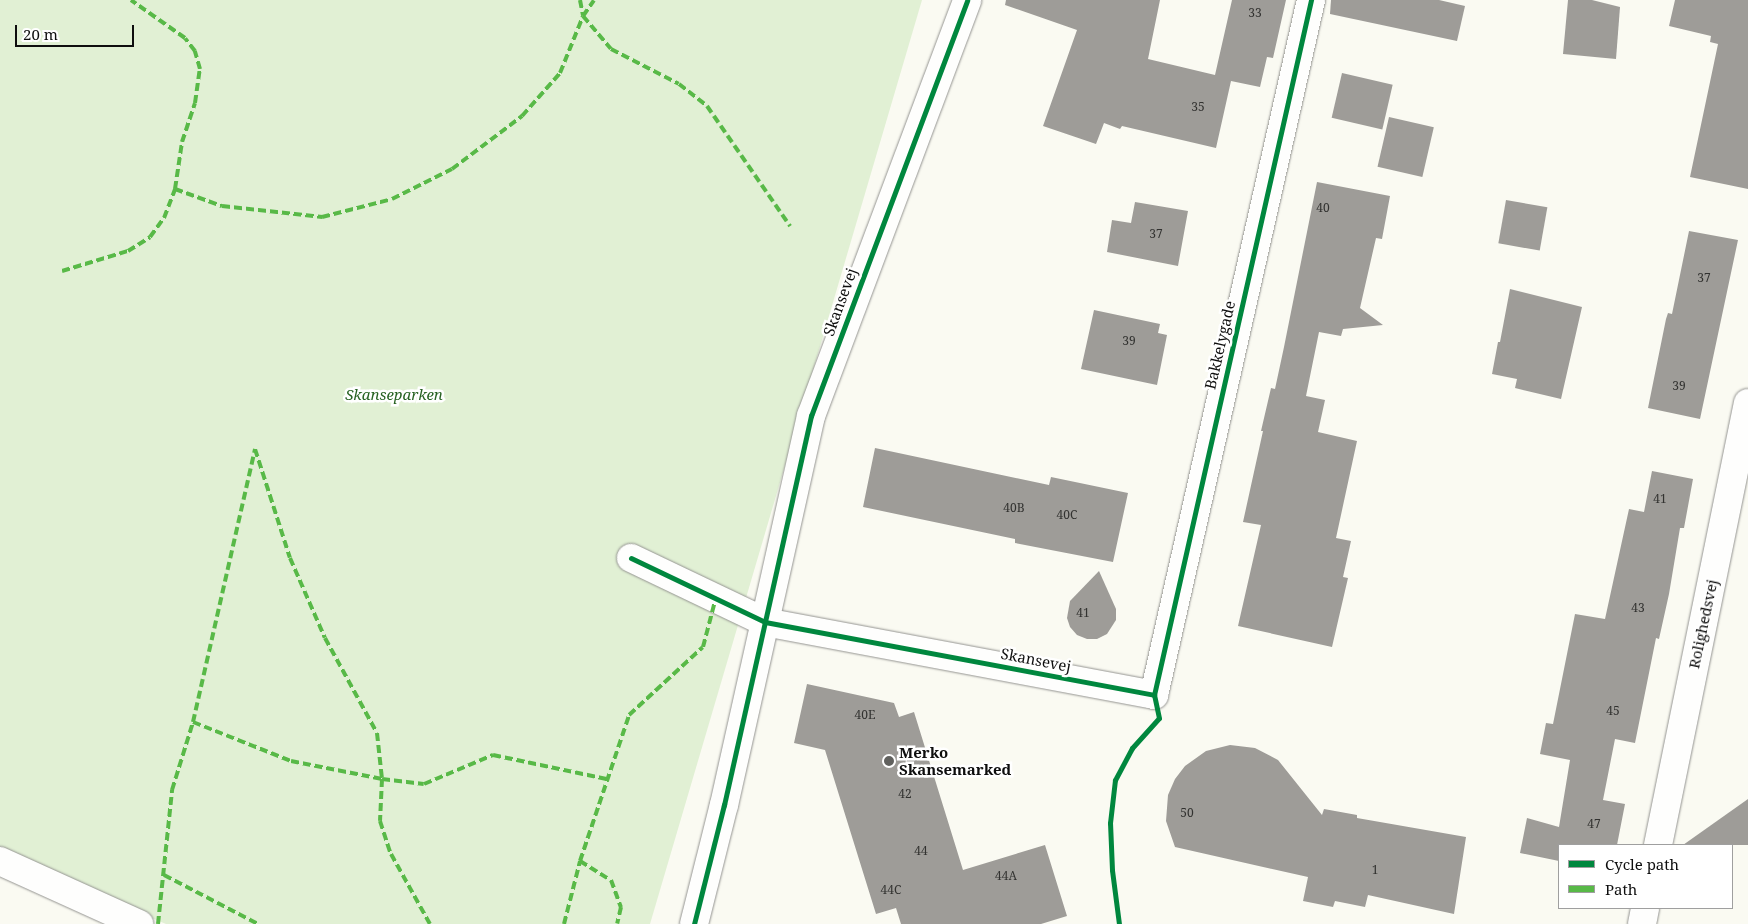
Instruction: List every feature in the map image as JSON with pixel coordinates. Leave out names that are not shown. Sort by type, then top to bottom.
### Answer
[{"type":"street","name":"Skansevej","points":[[694,924],[724,806],[811,416],[967,0]]},
{"type":"street","name":"Bakkelygade","points":[[1154,695],[1311,0]]},
{"type":"street","name":"Rolighedsvej","points":[[1658,844],[1748,403]]},
{"type":"street","name":"Skansevej","points":[[631,558],[765,622],[1154,695]]},
{"type":"street","points":[[0,861],[139,924]]},
{"type":"street","points":[[1642,924],[1645,909]]},
{"type":"green space","name":"Skanseparken","points":[[0,0],[922,0],[650,924],[166,924],[80,888],[0,847]]},
{"type":"building","points":[[1006,0],[1160,0],[1148,59],[1215,75],[1232,0],[1286,0],[1273,58],[1267,57],[1260,87],[1231,81],[1216,148],[1122,126],[1120,129],[1104,123],[1096,144],[1043,126],[1077,30],[1005,5]]},
{"type":"building","points":[[1331,0],[1439,0],[1465,6],[1457,41],[1330,14]]},
{"type":"building","points":[[1568,0],[1592,0],[1620,7],[1616,59],[1563,54]]},
{"type":"building","points":[[1675,0],[1748,0],[1748,189],[1690,177],[1718,44],[1710,42],[1711,36],[1669,26]]},
{"type":"building","points":[[1342,73],[1393,85],[1382,130],[1332,118]]},
{"type":"building","points":[[1389,117],[1434,127],[1422,177],[1378,167]]},
{"type":"building","points":[[1317,182],[1390,196],[1382,239],[1376,238],[1360,308],[1383,325],[1343,329],[1341,336],[1319,332],[1306,396],[1325,400],[1318,432],[1357,441],[1336,538],[1351,541],[1343,577],[1348,578],[1332,647],[1238,626],[1261,525],[1243,522],[1271,388],[1275,389]]},
{"type":"building","points":[[1506,200],[1547,207],[1540,251],[1498,243]]},
{"type":"building","points":[[1135,202],[1188,211],[1178,266],[1107,252],[1112,220],[1131,223]]},
{"type":"building","points":[[1689,231],[1738,240],[1700,419],[1648,408],[1666,319],[1668,313],[1672,314]]},
{"type":"building","points":[[1510,289],[1582,307],[1561,399],[1515,388],[1517,379],[1492,374]]},
{"type":"building","points":[[1094,310],[1160,324],[1158,333],[1167,335],[1157,385],[1081,369]]},
{"type":"building","points":[[875,448],[1049,485],[1051,477],[1128,493],[1113,562],[1015,543],[1015,539],[863,507]]},
{"type":"building","points":[[1652,471],[1693,479],[1684,528],[1680,528],[1669,594],[1659,639],[1656,638],[1635,743],[1615,739],[1603,800],[1625,804],[1617,844],[1558,844],[1558,861],[1520,853],[1527,818],[1559,827],[1570,760],[1540,754],[1546,723],[1553,724],[1575,614],[1605,619],[1629,509],[1644,512]]},
{"type":"building","points":[[1099,571],[1116,609],[1116,620],[1107,634],[1097,639],[1087,639],[1077,635],[1070,627],[1067,618],[1070,601]]},
{"type":"building","points":[[807,684],[894,703],[899,717],[914,712],[963,870],[1045,845],[1067,916],[1041,924],[901,924],[896,908],[876,914],[825,750],[794,743]]},
{"type":"building","points":[[1230,745],[1255,748],[1278,760],[1322,815],[1324,809],[1357,815],[1357,818],[1466,837],[1454,914],[1368,895],[1365,907],[1335,901],[1333,907],[1303,901],[1308,877],[1175,847],[1166,821],[1168,795],[1175,779],[1185,766],[1206,751]]},
{"type":"building","points":[[1748,799],[1748,845],[1684,844]]},
{"type":"marked path","points":[[62,271],[128,251],[150,237],[164,218],[175,189],[182,142],[195,103],[200,69],[195,51],[185,38],[131,0]]},
{"type":"marked path","points":[[580,0],[583,16],[611,49],[679,84],[707,106],[790,226]]},
{"type":"marked path","points":[[175,189],[222,206],[322,217],[392,199],[452,169],[522,116],[560,73],[583,16],[594,0]]},
{"type":"marked path","points":[[255,449],[290,558],[325,638],[377,733],[382,779],[380,821],[391,854],[430,924]]},
{"type":"marked path","points":[[158,924],[172,790],[193,722],[255,449]]},
{"type":"marked path","points":[[580,861],[629,715],[703,647],[716,597]]},
{"type":"marked path","points":[[193,722],[291,761],[382,779],[424,784],[493,755],[607,779]]},
{"type":"marked path","points":[[564,924],[580,861],[611,880],[621,907],[617,924]]},
{"type":"marked path","points":[[164,875],[258,924]]},
{"type":"cycle path","points":[[694,924],[724,805],[811,416],[967,0]]},
{"type":"cycle path","points":[[1119,924],[1112,870],[1110,823],[1115,780],[1132,748],[1159,718],[1154,695],[1311,0]]},
{"type":"cycle path","points":[[631,558],[765,622],[1154,695]]},
{"type":"place","name":"Merko Skansemarked","points":[[889,761]]}]
